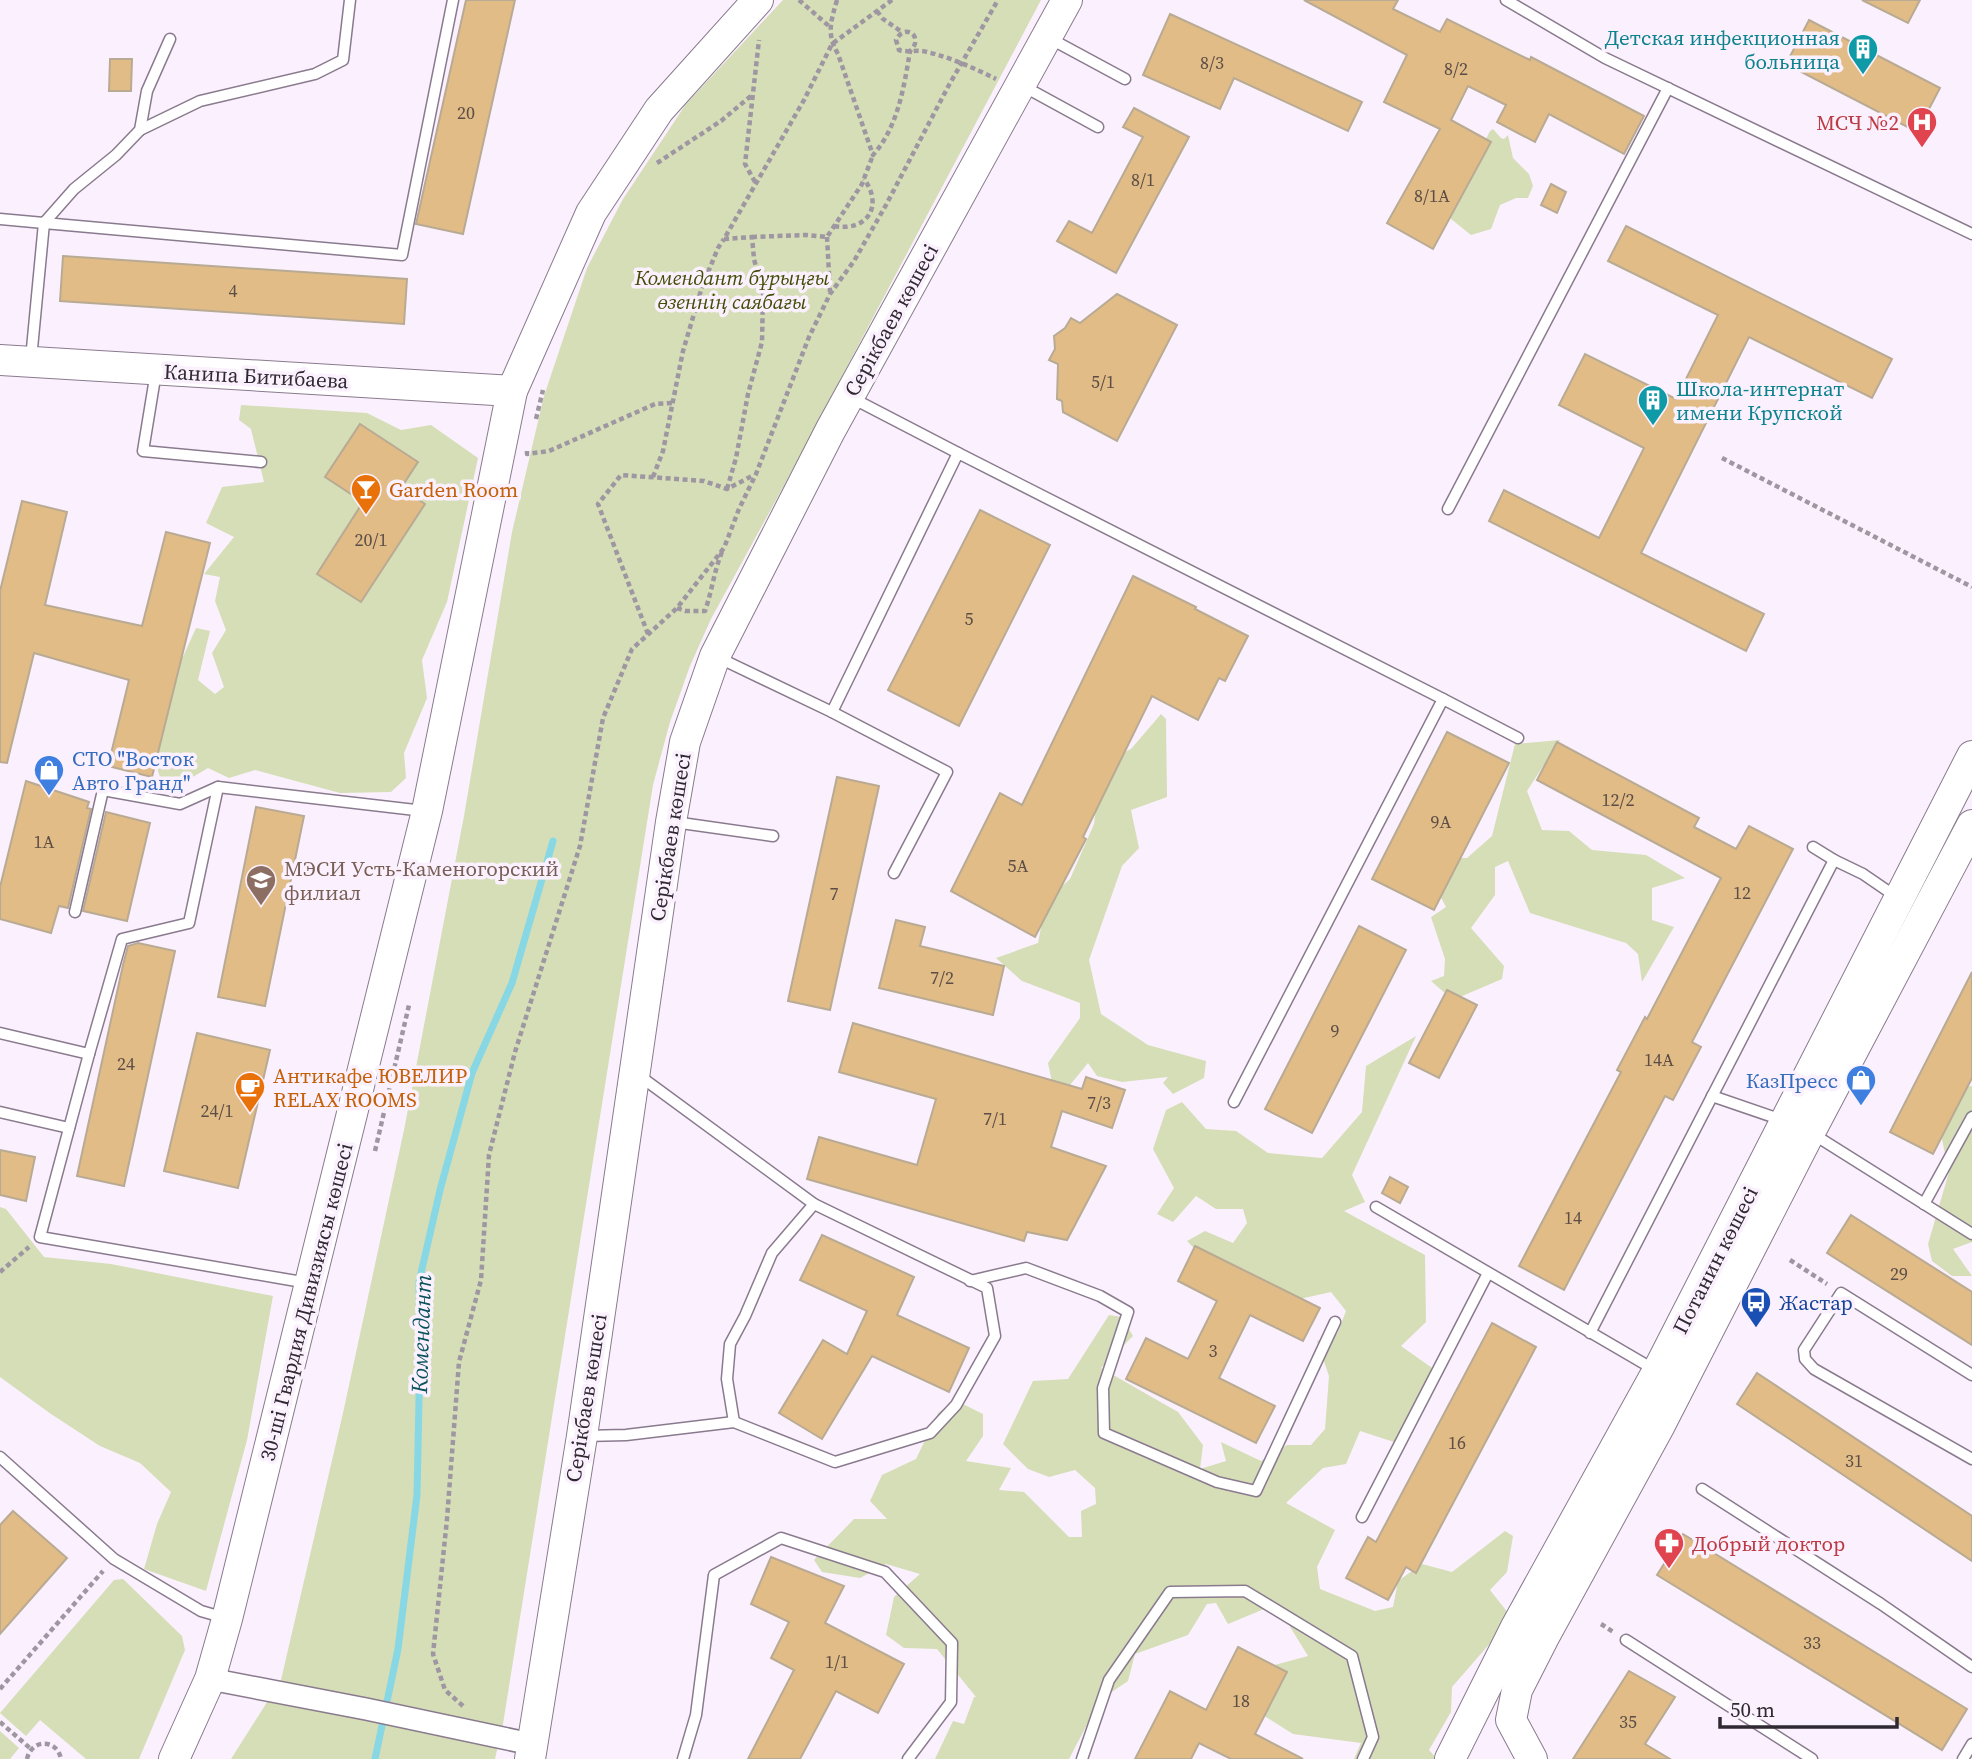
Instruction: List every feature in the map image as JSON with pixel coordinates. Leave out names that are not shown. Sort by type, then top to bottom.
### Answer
[{"type":"street","name":"30-ші Гвардия Дивизиясы көшесі","points":[[174,1759],[209,1679],[227,1619],[427,811],[512,391],[591,213],[659,110],[758,0]]},
{"type":"street","name":"Серікбаев көшесі","points":[[531,1751],[582,1436],[671,822],[685,742],[715,656],[1011,83],[1046,37],[1067,0]]},
{"type":"street","name":"Канипа Битибаева","points":[[0,360],[512,391]]},
{"type":"street","name":"Потанин көшесі","points":[[1532,1759],[1511,1720],[1517,1690],[1660,1425],[1798,1127],[1899,898],[1972,756]]},
{"type":"street","name":"Потанин көшесі","points":[[1450,1759],[1516,1627],[1657,1372],[1972,825]]},
{"type":"street","points":[[209,1679],[415,1719],[531,1751]]},
{"type":"lane","points":[[31,362],[44,223],[74,189],[116,155],[140,130],[200,101],[315,74],[343,60],[350,0]]},
{"type":"lane","points":[[0,219],[402,255],[453,0]]},
{"type":"lane","points":[[1506,0],[1605,58],[1972,234]]},
{"type":"lane","points":[[1046,37],[1125,79]]},
{"type":"lane","points":[[140,130],[147,91],[170,39]]},
{"type":"lane","points":[[1011,83],[1098,127]]},
{"type":"lane","points":[[1448,509],[1668,88]]},
{"type":"lane","points":[[156,370],[143,451],[261,462]]},
{"type":"lane","points":[[849,396],[1518,738]]},
{"type":"lane","points":[[832,712],[958,453]]},
{"type":"lane","points":[[715,656],[832,712],[947,772],[894,873]]},
{"type":"lane","points":[[1234,1102],[1443,699]]},
{"type":"lane","points":[[75,912],[103,790],[180,804],[218,788],[427,811]]},
{"type":"lane","points":[[218,788],[189,923],[122,939],[40,1237],[310,1283]]},
{"type":"lane","points":[[671,822],[772,836]]},
{"type":"lane","points":[[1813,847],[1863,874],[1899,898]]},
{"type":"lane","points":[[1590,1333],[1835,860]]},
{"type":"lane","points":[[0,1033],[89,1054]]},
{"type":"lane","points":[[582,1436],[626,1435],[734,1422],[835,1462],[930,1433],[956,1405],[995,1336],[986,1288],[814,1204],[635,1073]]},
{"type":"lane","points":[[1712,1096],[1798,1127],[1972,1234]]},
{"type":"lane","points":[[0,1112],[69,1128]]},
{"type":"lane","points":[[1924,1204],[1972,1117]]},
{"type":"lane","points":[[734,1422],[727,1379],[730,1344],[772,1253],[814,1204]]},
{"type":"lane","points":[[1376,1207],[1657,1372]]},
{"type":"lane","points":[[970,1280],[1027,1268],[1100,1296],[1128,1312],[1103,1388],[1104,1433],[1217,1482],[1256,1491],[1335,1322]]},
{"type":"lane","points":[[1362,1517],[1488,1273]]},
{"type":"lane","points":[[1972,1375],[1841,1293],[1804,1350],[1805,1359],[1814,1369],[1972,1459]]},
{"type":"lane","points":[[0,1457],[114,1559],[201,1611],[227,1619]]},
{"type":"lane","points":[[1702,1489],[1881,1604],[1972,1667]]},
{"type":"lane","points":[[683,1759],[696,1715],[714,1575],[780,1538],[885,1572],[952,1643],[951,1702],[908,1759]]},
{"type":"lane","points":[[1082,1759],[1110,1681],[1170,1592],[1245,1591],[1352,1656],[1373,1737],[1363,1759]]},
{"type":"lane","points":[[1626,1640],[1812,1759]]},
{"type":"lane","points":[[1964,1759],[1972,1744]]},
{"type":"path","points":[[799,0],[830,27]]},
{"type":"path","points":[[837,0],[830,27],[832,44],[838,54],[873,155]]},
{"type":"path","points":[[653,477],[663,451],[683,351],[702,287],[718,248],[804,100],[832,44],[892,0]]},
{"type":"path","points":[[677,608],[685,611],[705,611],[715,569],[756,474],[809,337],[830,294],[854,261],[998,0]]},
{"type":"path","points":[[877,11],[883,19],[902,32]]},
{"type":"path","points":[[830,294],[827,237],[864,179],[873,155],[883,144],[898,110],[910,51],[916,43],[915,37],[907,31],[898,35],[895,40],[899,50],[910,51],[924,50],[963,62],[1011,83]]},
{"type":"path","points":[[756,183],[745,164],[760,33]]},
{"type":"path","points":[[653,165],[721,121],[752,95]]},
{"type":"path","points":[[834,226],[856,226],[866,219],[872,210],[871,188],[864,179]]},
{"type":"path","points":[[724,239],[806,235],[827,237]]},
{"type":"path","points":[[727,489],[762,342],[763,295],[754,260],[752,237]]},
{"type":"path","points":[[534,428],[544,389]]},
{"type":"path","points":[[530,441],[527,454],[549,451],[655,404],[673,403]]},
{"type":"path","points":[[1722,458],[1972,587]]},
{"type":"path","points":[[648,634],[598,504],[621,475],[704,481],[727,489],[756,474]]},
{"type":"path","points":[[466,1709],[445,1690],[433,1654],[459,1362],[481,1280],[489,1155],[515,1052],[580,846],[603,718],[632,649],[677,608],[724,548]]},
{"type":"path","points":[[0,1272],[40,1237]]},
{"type":"path","points":[[1790,1261],[1841,1293]]},
{"type":"path","points":[[0,1689],[114,1559]]},
{"type":"path","points":[[0,1722],[32,1749]]},
{"type":"path","points":[[27,1759],[27,1753],[34,1745],[44,1743],[54,1746],[61,1759]]},
{"type":"green space","name":"Комендант бұрыңғы өзеннің саябағы","points":[[783,0],[1041,0],[711,619],[690,666],[670,722],[653,785],[503,1724],[495,1759],[231,1759],[281,1680],[343,1413],[404,1130],[464,816],[512,532],[544,396],[587,268],[623,199],[686,104]]},
{"type":"green space","points":[[1493,129],[1501,138],[1504,139],[1508,135],[1513,158],[1529,174],[1533,186],[1528,198],[1516,198],[1500,205],[1491,229],[1471,235],[1451,219],[1441,206]]},
{"type":"green space","points":[[241,405],[367,413],[401,430],[431,425],[478,458],[447,602],[422,660],[427,698],[404,753],[406,778],[391,792],[340,793],[255,770],[229,778],[208,768],[181,784],[160,777],[152,752],[166,725],[163,701],[196,628],[210,631],[198,680],[215,694],[224,687],[212,653],[226,630],[215,601],[220,577],[204,574],[234,537],[206,523],[222,487],[264,482],[251,429],[239,420]]},
{"type":"green space","points":[[1161,714],[1166,719],[1167,797],[1131,810],[1139,848],[1122,866],[1089,960],[1101,1014],[1148,1045],[1206,1061],[1204,1078],[1173,1094],[1163,1083],[1168,1077],[1122,1082],[1097,1076],[1088,1063],[1070,1085],[1052,1082],[1048,1063],[1080,1018],[1080,1003],[1022,981],[996,958],[1038,943],[1046,901],[1070,879],[1094,824],[1102,763],[1131,749]]},
{"type":"green space","points":[[1560,740],[1527,791],[1542,830],[1569,831],[1592,850],[1646,855],[1685,878],[1652,888],[1652,920],[1674,927],[1642,982],[1638,954],[1626,943],[1530,913],[1508,861],[1495,867],[1495,895],[1471,928],[1504,966],[1502,979],[1453,1000],[1431,981],[1444,976],[1445,959],[1431,917],[1446,907],[1431,879],[1445,858],[1467,858],[1492,836],[1515,744]]},
{"type":"green space","points":[[1416,1036],[1352,1175],[1365,1202],[1344,1211],[1425,1255],[1426,1322],[1401,1346],[1435,1370],[1397,1443],[1360,1431],[1346,1464],[1323,1468],[1286,1503],[1335,1530],[1317,1567],[1320,1589],[1375,1611],[1393,1607],[1398,1581],[1422,1564],[1452,1572],[1505,1531],[1513,1536],[1507,1572],[1490,1590],[1512,1618],[1452,1687],[1451,1712],[1429,1750],[1437,1759],[1354,1759],[1361,1743],[1293,1734],[1258,1712],[1267,1667],[1308,1656],[1276,1604],[1228,1624],[1216,1603],[1207,1604],[1188,1635],[1135,1654],[1128,1681],[1100,1700],[1069,1759],[935,1759],[953,1721],[964,1724],[976,1697],[937,1649],[904,1648],[886,1635],[894,1597],[920,1574],[886,1564],[860,1578],[822,1572],[814,1560],[854,1519],[887,1519],[870,1501],[882,1475],[916,1459],[938,1413],[955,1400],[983,1414],[983,1436],[966,1461],[1011,1468],[999,1490],[1024,1492],[1069,1537],[1082,1537],[1081,1511],[1096,1504],[1095,1488],[1075,1470],[1049,1477],[1028,1469],[1003,1444],[1033,1381],[1068,1379],[1109,1315],[1122,1317],[1133,1336],[1101,1368],[1178,1412],[1203,1445],[1200,1469],[1226,1461],[1221,1442],[1261,1461],[1287,1445],[1311,1445],[1325,1429],[1329,1376],[1317,1341],[1337,1334],[1346,1311],[1331,1292],[1291,1301],[1216,1271],[1187,1241],[1205,1231],[1233,1243],[1247,1223],[1243,1209],[1216,1209],[1196,1196],[1173,1222],[1157,1214],[1174,1188],[1153,1149],[1166,1110],[1182,1102],[1206,1129],[1236,1131],[1268,1153],[1322,1158],[1362,1112],[1366,1066]]},
{"type":"green space","points":[[1972,1086],[1972,1242],[1953,1249],[1972,1276],[1952,1276],[1932,1261],[1928,1244],[1949,1172],[1938,1121],[1954,1089]]},
{"type":"green space","points":[[0,1207],[6,1209],[44,1257],[111,1264],[273,1296],[247,1440],[206,1591],[144,1569],[157,1524],[171,1492],[140,1463],[100,1446],[0,1377]]},
{"type":"green space","points":[[123,1579],[182,1636],[185,1650],[139,1759],[86,1759],[40,1720],[26,1736],[0,1713],[114,1580]]},
{"type":"green space","points":[[0,1731],[19,1748],[10,1759],[0,1759]]},
{"type":"building","points":[[466,0],[515,0],[463,234],[416,224]]},
{"type":"building","points":[[1304,0],[1398,0],[1393,9],[1440,32],[1447,19],[1530,60],[1531,57],[1644,116],[1624,154],[1549,114],[1535,142],[1497,122],[1506,105],[1468,86],[1451,120],[1491,142],[1433,249],[1387,223],[1440,129],[1384,102],[1407,55]]},
{"type":"building","points":[[1862,0],[1920,0],[1908,23]]},
{"type":"building","points":[[1170,14],[1362,102],[1348,131],[1234,78],[1220,109],[1143,75]]},
{"type":"building","name":"Детская инфекционная больница","points":[[1809,20],[1940,88],[1917,132],[1786,64]]},
{"type":"building","points":[[110,59],[132,59],[131,91],[109,91]]},
{"type":"building","points":[[1134,108],[1189,137],[1116,273],[1057,241],[1069,221],[1092,233],[1143,137],[1123,127]]},
{"type":"building","points":[[1551,184],[1566,192],[1557,213],[1541,205]]},
{"type":"building","name":"Школа-интернат имени Крупской","points":[[1626,226],[1892,359],[1872,398],[1749,337],[1641,553],[1764,614],[1746,651],[1489,521],[1504,490],[1599,538],[1644,448],[1559,405],[1585,354],[1676,399],[1718,315],[1608,261]]},
{"type":"building","points":[[63,256],[407,279],[404,324],[60,301]]},
{"type":"building","points":[[1117,294],[1177,325],[1117,441],[1063,412],[1062,401],[1057,399],[1058,364],[1049,360],[1055,349],[1054,336],[1065,328],[1071,318],[1080,323]]},
{"type":"building","points":[[360,424],[418,462],[401,488],[425,504],[361,602],[317,574],[363,502],[325,477]]},
{"type":"building","points":[[22,501],[67,512],[45,605],[142,626],[166,532],[210,543],[152,777],[108,766],[129,680],[34,653],[7,763],[0,762],[0,591]]},
{"type":"building","points":[[980,510],[1050,545],[959,726],[888,690]]},
{"type":"building","points":[[1133,576],[1248,636],[1225,681],[1219,678],[1198,720],[1152,696],[1083,837],[1086,839],[1035,937],[951,891],[1000,793],[1022,805]]},
{"type":"building","points":[[1447,732],[1509,763],[1434,910],[1372,879]]},
{"type":"building","points":[[1557,742],[1699,818],[1694,827],[1736,849],[1749,826],[1793,849],[1692,1042],[1701,1047],[1673,1100],[1665,1096],[1564,1290],[1519,1266],[1621,1072],[1617,1070],[1721,878],[1537,780]]},
{"type":"building","points":[[837,777],[879,786],[830,1010],[788,1001]]},
{"type":"building","points":[[26,781],[89,802],[87,808],[91,809],[68,908],[59,906],[51,933],[0,919],[0,887]]},
{"type":"building","name":"МЭСИ Усть-Каменогорский филиал","points":[[256,807],[304,816],[265,1006],[218,997]]},
{"type":"building","points":[[106,812],[150,823],[127,921],[83,911]]},
{"type":"building","points":[[896,920],[925,927],[920,946],[1004,966],[993,1015],[879,988]]},
{"type":"building","points":[[1359,926],[1406,950],[1312,1133],[1265,1109]]},
{"type":"building","points":[[138,943],[175,951],[124,1186],[77,1176],[123,965],[128,946]]},
{"type":"building","points":[[1972,972],[1972,1078],[1933,1154],[1890,1132]]},
{"type":"building","points":[[1447,990],[1477,1005],[1439,1078],[1409,1063]]},
{"type":"building","points":[[853,1023],[1082,1089],[1086,1077],[1125,1090],[1112,1128],[1062,1111],[1051,1147],[1106,1166],[1067,1240],[1027,1232],[1024,1241],[807,1179],[819,1137],[917,1165],[936,1099],[839,1072]]},
{"type":"building","points":[[197,1033],[270,1050],[238,1188],[164,1171]]},
{"type":"building","points":[[0,1150],[35,1157],[26,1201],[0,1195]]},
{"type":"building","points":[[1390,1177],[1408,1187],[1400,1203],[1382,1193]]},
{"type":"building","points":[[1851,1215],[1972,1292],[1972,1345],[1827,1253]]},
{"type":"building","points":[[822,1235],[914,1277],[897,1315],[969,1348],[949,1392],[872,1356],[822,1439],[779,1413],[823,1340],[847,1354],[867,1311],[800,1280]]},
{"type":"building","points":[[1195,1246],[1320,1308],[1303,1341],[1250,1315],[1219,1378],[1275,1406],[1256,1443],[1126,1379],[1146,1338],[1188,1359],[1217,1301],[1178,1281]]},
{"type":"building","points":[[1492,1323],[1536,1347],[1416,1573],[1406,1567],[1388,1600],[1346,1578],[1368,1537],[1376,1542]]},
{"type":"building","points":[[1757,1373],[1972,1516],[1972,1561],[1737,1404]]},
{"type":"building","points":[[13,1511],[67,1558],[0,1634],[0,1525]]},
{"type":"building","points":[[1683,1534],[1967,1709],[1942,1750],[1657,1575]]},
{"type":"building","points":[[771,1557],[844,1586],[825,1623],[904,1664],[878,1713],[836,1691],[800,1759],[748,1759],[794,1670],[771,1658],[789,1622],[751,1604]]},
{"type":"building","points":[[1238,1647],[1287,1672],[1255,1734],[1303,1759],[1231,1759],[1199,1743],[1191,1759],[1135,1759],[1170,1691],[1206,1710]]},
{"type":"building","points":[[1629,1671],[1675,1697],[1645,1744],[1670,1759],[1573,1759]]},
{"type":"waterway","name":"Комендант","points":[[375,1759],[398,1649],[417,1495],[419,1282],[440,1190],[472,1073],[512,983],[553,841]]},
{"type":"place","name":"Детская инфекционная больница","points":[[1863,76]]},
{"type":"place","name":"МСЧ №2","points":[[1922,149]]},
{"type":"place","name":"Школа-интернат имени Крупской","points":[[1653,427]]},
{"type":"place","name":"Garden Room","points":[[366,516]]},
{"type":"place","name":"СТО \"Восток Авто Гранд\"","points":[[49,797]]},
{"type":"place","name":"МЭСИ Усть-Каменогорский филиал","points":[[261,907]]},
{"type":"place","name":"КазПресс","points":[[1861,1107]]},
{"type":"place","name":"Антикафе ЮВЕЛИР RELAX ROOMS","points":[[250,1114]]},
{"type":"place","name":"Жастар","points":[[1756,1329]]},
{"type":"place","name":"Добрый доктор","points":[[1669,1570]]}]
